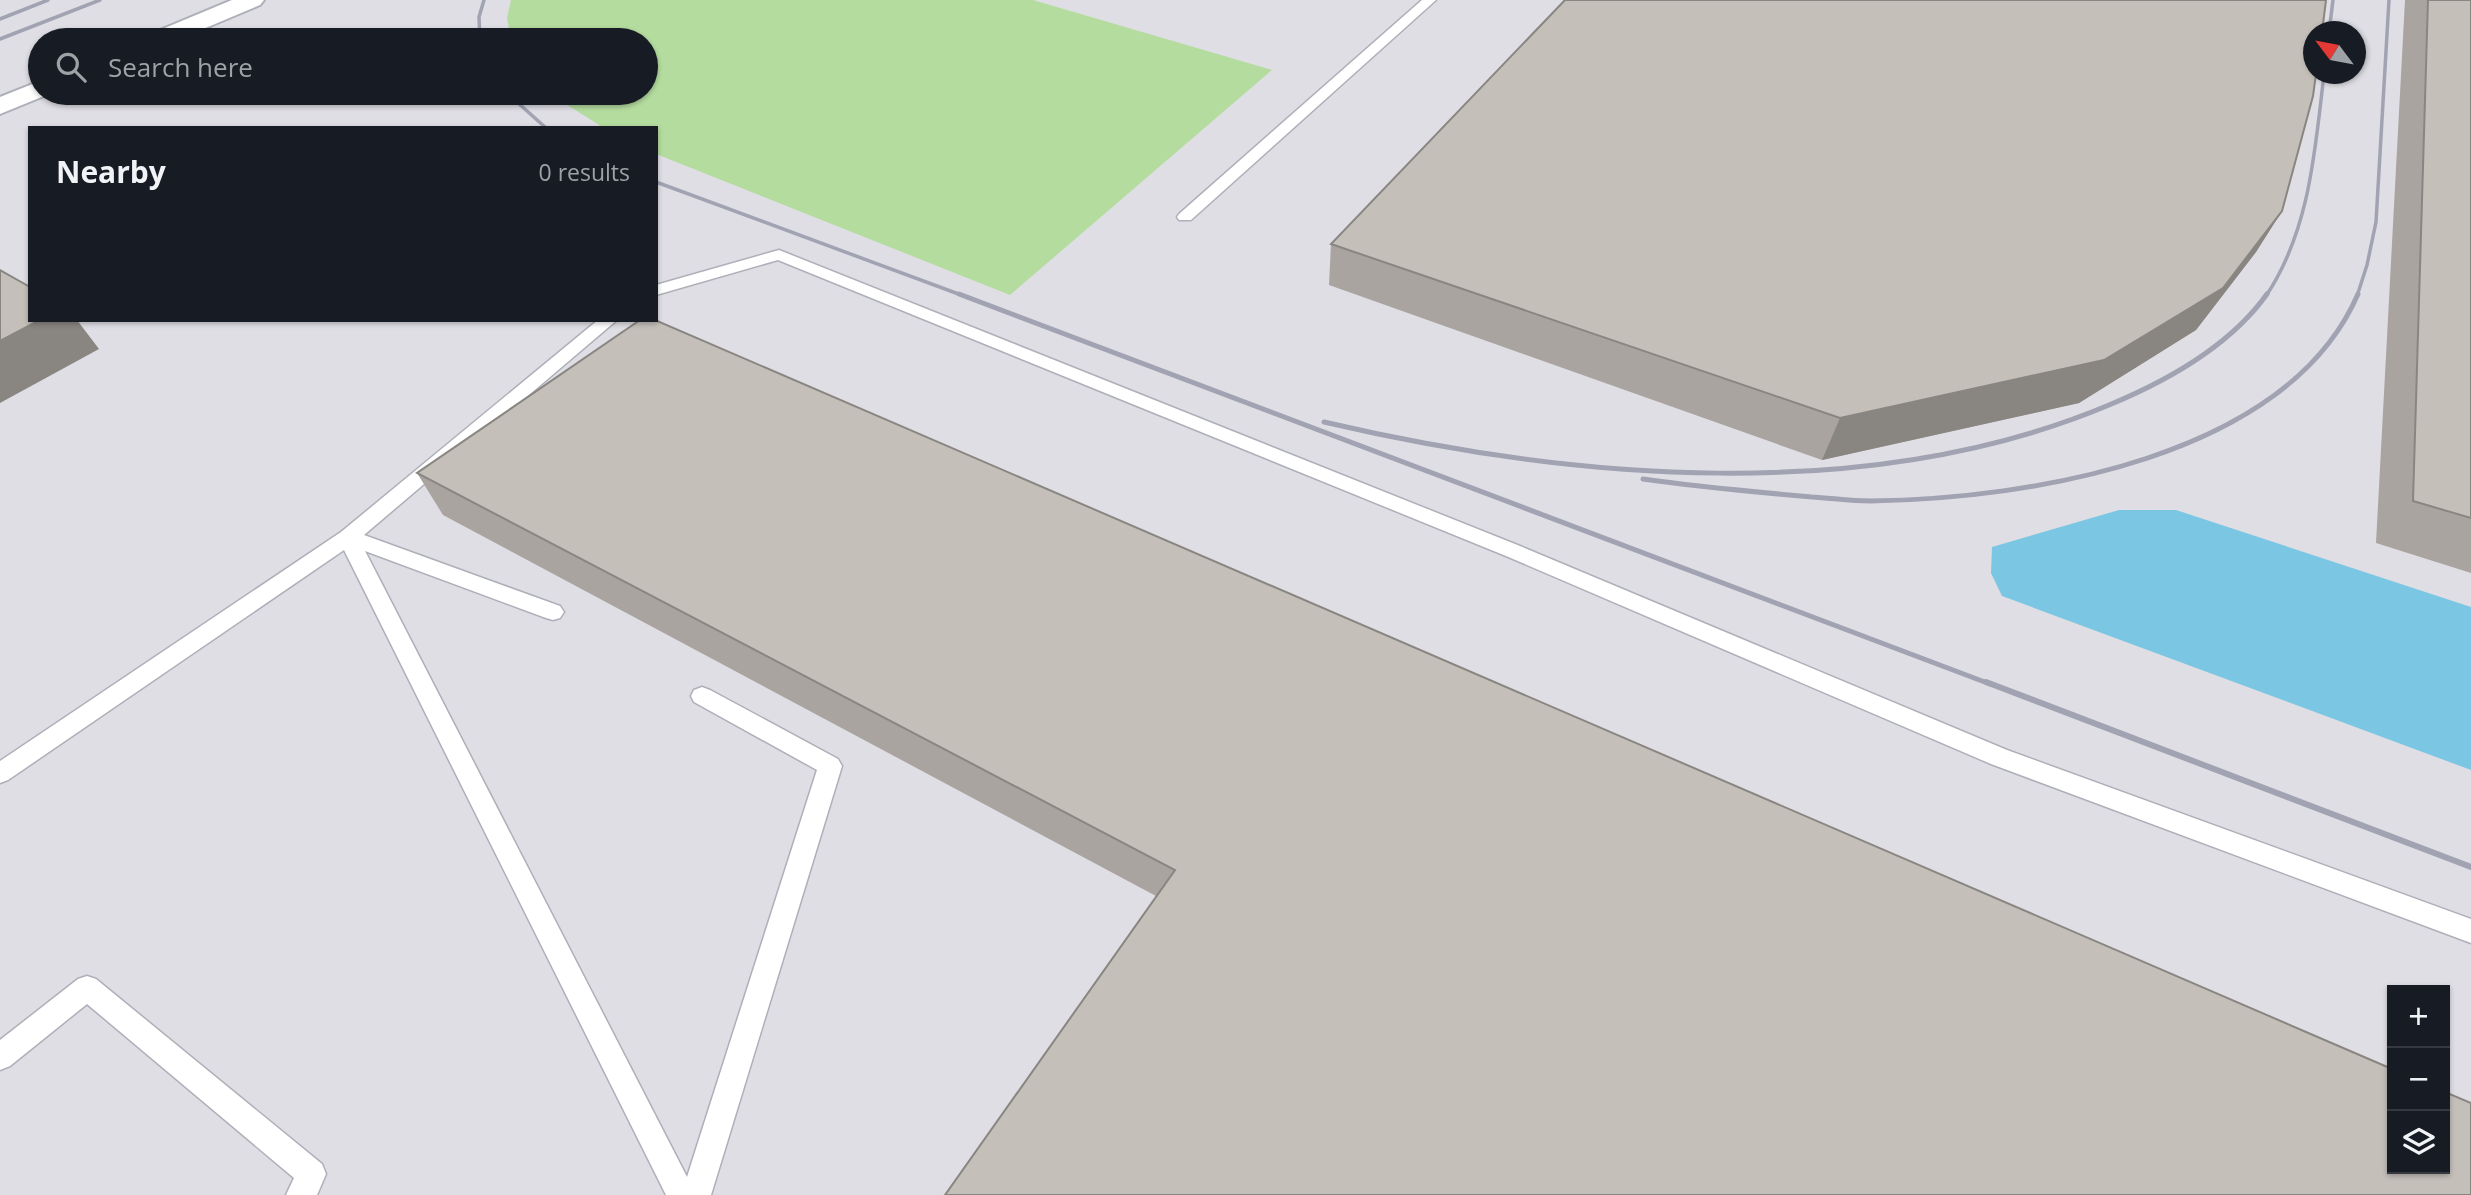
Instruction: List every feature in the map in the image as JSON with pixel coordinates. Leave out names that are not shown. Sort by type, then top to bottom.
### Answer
[{"type":"street","points":[[186,28],[252,0]]},
{"type":"street","points":[[0,106],[28,94]]},
{"type":"lane","points":[[1185,217],[1430,0]]},
{"type":"lane","points":[[658,289],[779,256],[1513,551],[1999,757],[2471,931]]},
{"type":"lane","points":[[0,773],[348,537],[607,322]]},
{"type":"lane","points":[[348,537],[553,612]]},
{"type":"lane","points":[[348,537],[681,1195]]},
{"type":"lane","points":[[696,1195],[830,766],[702,696]]},
{"type":"lane","points":[[0,1057],[87,988],[312,1174],[301,1195]]},
{"type":"shaded area","points":[[0,0],[2471,0],[2471,1195],[0,1195]]},
{"type":"green space","points":[[511,0],[1033,0],[1272,70],[1010,295],[658,155],[658,126],[601,126],[567,105],[658,105],[658,28],[509,28],[507,18]]},
{"type":"water","points":[[2119,510],[2176,510],[2471,607],[2471,770],[2002,596],[1991,573],[1992,547]]},
{"type":"building","points":[[1565,0],[2326,0],[2323,21],[2303,21],[2303,84],[2315,84],[2282,211],[2223,288],[2104,360],[1840,418],[1331,244]]},
{"type":"building","points":[[2428,0],[2471,0],[2471,518],[2413,501]]},
{"type":"building","points":[[0,270],[28,286],[28,322],[36,322],[0,341]]},
{"type":"building","points":[[658,321],[2387,1067],[2387,1174],[2450,1174],[2450,1094],[2471,1103],[2471,1195],[945,1195],[1175,870],[417,473],[637,322]]},
{"type":"railway","points":[[0,19],[48,0]]},
{"type":"railway","points":[[28,28],[100,0]]},
{"type":"railway","points":[[479,28],[479,17],[484,0]]},
{"type":"railway","points":[[2330,21],[2333,0]]},
{"type":"railway","points":[[2357,295],[2376,222],[2389,0]]},
{"type":"railway","points":[[0,39],[28,28]]},
{"type":"railway","points":[[2266,296],[2281,271],[2301,217],[2313,160],[2323,84]]},
{"type":"railway","points":[[520,105],[544,126]]},
{"type":"railway","points":[[658,183],[964,296]]},
{"type":"railway","points":[[959,294],[1990,684]]},
{"type":"railway","points":[[1324,422],[1419,442],[1518,458],[1618,469],[1720,473],[1821,470],[1920,458],[2017,437],[2109,405],[2153,385],[2216,346],[2252,313],[2267,294]]},
{"type":"railway","points":[[1643,479],[1870,501],[2003,491],[2076,478],[2147,458],[2214,431],[2274,395],[2323,350],[2357,295]]},
{"type":"railway","points":[[1986,682],[2471,867]]}]
